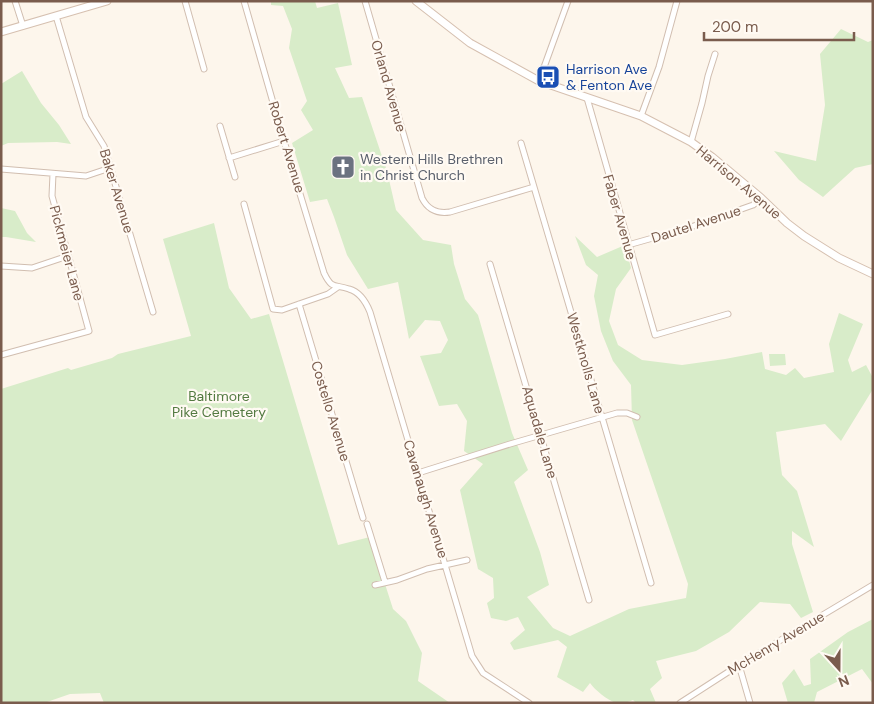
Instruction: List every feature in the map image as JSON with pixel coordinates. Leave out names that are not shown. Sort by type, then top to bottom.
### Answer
[{"type":"main road","points":[[1,32],[107,1]]},
{"type":"main road","name":"Harrison Avenue","points":[[416,1],[470,43],[539,81],[641,116],[691,142],[761,198],[787,224],[839,258],[873,274]]},
{"type":"street","points":[[15,1],[23,26]]},
{"type":"street","points":[[184,1],[204,69]]},
{"type":"street","name":"Robert Avenue","points":[[244,1],[324,273],[328,282],[338,287]]},
{"type":"street","name":"Orland Avenue","points":[[365,1],[422,198],[427,206],[440,212],[450,212],[534,187]]},
{"type":"street","points":[[539,81],[568,1]]},
{"type":"street","points":[[641,116],[659,67],[677,1]]},
{"type":"street","name":"Baker Avenue","points":[[56,16],[86,117],[104,146],[153,312]]},
{"type":"street","points":[[691,142],[712,59],[715,54]]},
{"type":"street","name":"Faber Avenue","points":[[587,98],[655,335],[728,314]]},
{"type":"street","points":[[220,126],[235,177]]},
{"type":"street","points":[[228,158],[284,140]]},
{"type":"street","name":"Westknolls Lane","points":[[521,143],[651,583]]},
{"type":"street","points":[[1,169],[86,176],[110,168]]},
{"type":"street","name":"Pickmeier Lane","points":[[1,355],[89,331],[52,196],[53,174]]},
{"type":"street","name":"Dautel Avenue","points":[[628,245],[688,228],[754,204],[761,198]]},
{"type":"street","points":[[244,204],[273,309],[282,310],[328,294],[338,287]]},
{"type":"street","points":[[1,266],[32,268],[68,256]]},
{"type":"street","name":"Aquadale Lane","points":[[490,264],[590,600]]},
{"type":"street","name":"Cavanaugh Avenue","points":[[338,287],[355,292],[368,306],[472,656],[483,672],[529,703]]},
{"type":"street","name":"Costello Avenue","points":[[299,304],[363,518]]},
{"type":"street","points":[[418,473],[602,417],[622,412],[637,416]]},
{"type":"street","points":[[367,524],[385,582]]},
{"type":"street","points":[[375,585],[397,580],[427,569],[467,560]]},
{"type":"street","name":"McHenry Avenue","points":[[680,703],[739,665],[873,585]]},
{"type":"street","points":[[739,665],[750,703]]},
{"type":"green space","points":[[271,1],[315,1],[317,8],[338,3],[352,65],[335,68],[349,98],[362,97],[387,171],[396,210],[423,240],[451,245],[454,264],[465,299],[478,315],[512,433],[528,470],[514,482],[540,552],[549,585],[527,597],[553,628],[570,636],[629,609],[686,598],[688,584],[632,420],[631,385],[613,361],[601,331],[594,296],[598,275],[586,265],[575,236],[597,257],[625,245],[631,268],[616,289],[609,321],[618,345],[642,360],[682,365],[762,352],[765,369],[786,375],[795,368],[804,378],[834,372],[829,344],[839,313],[863,324],[848,360],[852,372],[866,365],[873,378],[873,389],[841,441],[825,424],[776,432],[782,475],[797,491],[814,547],[792,531],[792,544],[813,612],[801,618],[790,604],[760,602],[729,632],[696,651],[656,661],[662,678],[650,689],[656,703],[636,703],[633,700],[616,703],[609,700],[590,683],[583,692],[557,677],[567,647],[558,640],[514,650],[510,643],[525,630],[518,617],[506,621],[491,618],[487,603],[494,598],[493,578],[478,569],[460,490],[483,464],[464,451],[467,421],[457,404],[439,406],[420,356],[441,353],[448,340],[440,321],[425,320],[409,339],[398,282],[368,289],[347,255],[327,199],[310,202],[292,143],[313,130],[301,110],[307,101],[289,48],[292,29],[283,6],[271,5]]},
{"type":"green space","points":[[841,29],[868,42],[873,40],[873,164],[855,168],[823,197],[799,180],[774,151],[816,161],[825,105],[820,54]]},
{"type":"green space","points":[[22,71],[41,103],[59,125],[71,144],[57,142],[8,143],[1,146],[1,84]]},
{"type":"green space","points":[[1,208],[15,211],[27,233],[36,242],[1,237]]},
{"type":"green space","name":"Baltimore Pike Cemetery","points":[[214,223],[229,288],[251,319],[269,314],[338,545],[370,537],[393,609],[406,621],[422,653],[418,681],[450,703],[104,703],[100,693],[70,694],[44,703],[1,703],[1,389],[68,368],[71,370],[112,358],[118,354],[191,336],[163,239]]},
{"type":"green space","points":[[769,354],[785,354],[786,365],[770,366]]},
{"type":"green space","points":[[873,619],[873,684],[862,669],[817,692],[814,703],[788,703],[782,683],[794,669],[804,686],[811,684],[810,659],[848,632]]},
{"type":"place","name":"Harrison Ave & Fenton Ave","points":[[548,77]]},
{"type":"place","name":"Western Hills Brethren in Christ Church","points":[[343,167]]}]
